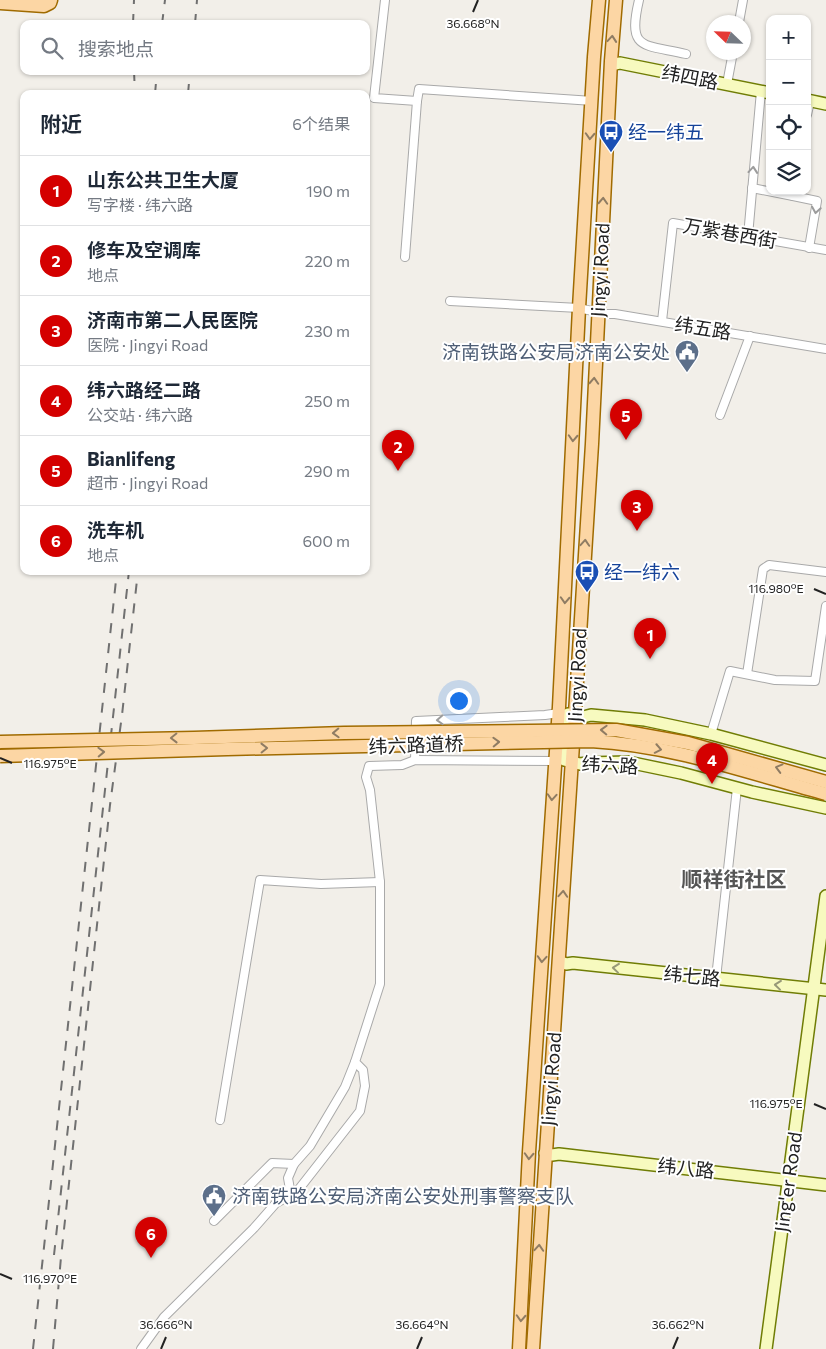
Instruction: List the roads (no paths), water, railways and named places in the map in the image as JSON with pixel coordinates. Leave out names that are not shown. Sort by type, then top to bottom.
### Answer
[{"type":"main road","points":[[0,3],[44,6],[50,3],[51,0]]},
{"type":"main road","name":"Jingyi Road","points":[[519,1349],[529,1152],[559,713],[580,308],[600,0]]},
{"type":"main road","name":"Jingyi Road","points":[[533,1349],[572,763],[616,0]]},
{"type":"main road","name":"纬六路道桥","points":[[0,742],[344,733],[616,730],[688,743],[826,782]]},
{"type":"main road","name":"纬六路道桥","points":[[0,756],[236,748],[622,742],[675,752],[826,794]]},
{"type":"street","points":[[385,0],[374,98],[417,101]]},
{"type":"street","points":[[639,0],[634,21],[636,38],[641,44],[686,54]]},
{"type":"street","points":[[740,15],[743,0]]},
{"type":"street","points":[[727,84],[732,60]]},
{"type":"street","name":"纬四路","points":[[611,61],[615,64],[620,63],[765,92]]},
{"type":"street","points":[[405,257],[418,89],[593,101]]},
{"type":"street","points":[[748,236],[752,188],[765,92]]},
{"type":"street","points":[[811,102],[826,104]]},
{"type":"street","points":[[752,188],[766,190]]},
{"type":"street","points":[[797,195],[817,201],[809,248]]},
{"type":"street","name":"万紫巷西街","points":[[662,321],[673,223],[826,250]]},
{"type":"street","name":"纬五路","points":[[450,301],[580,308],[605,314],[662,321],[826,349]]},
{"type":"street","points":[[720,415],[750,336]]},
{"type":"street","points":[[747,674],[763,569],[768,565],[826,572]]},
{"type":"street","points":[[711,734],[730,671],[775,680],[815,682],[826,606]]},
{"type":"street","points":[[415,760],[416,721],[559,713],[645,720],[711,734],[826,765]]},
{"type":"street","name":"纬六路","points":[[559,713],[567,718],[564,760],[572,763],[628,762],[826,808]]},
{"type":"street","points":[[290,1195],[288,1178],[294,1164],[310,1146],[345,1087],[380,984],[380,882],[370,790],[366,778],[369,766],[402,765],[415,760],[555,761]]},
{"type":"street","points":[[716,978],[737,788]]},
{"type":"street","points":[[220,1120],[260,880],[321,884],[380,882]]},
{"type":"street","name":"Jing'er Road","points":[[820,990],[826,896]]},
{"type":"street","name":"Jing'er Road","points":[[766,1349],[826,948]]},
{"type":"street","name":"纬七路","points":[[559,961],[566,964],[573,963],[820,990]]},
{"type":"street","points":[[141,1349],[164,1317],[254,1228],[276,1203],[299,1189],[360,1111],[365,1086],[363,1070],[355,1062]]},
{"type":"street","name":"纬八路","points":[[546,1153],[826,1185]]},
{"type":"street","points":[[214,1221],[272,1163],[294,1164]]},
{"type":"street","name":"Jing'er Road","points":[[771,1349],[790,1180]]},
{"type":"railway","points":[[133,20],[134,0]]},
{"type":"railway","points":[[162,20],[165,0]]},
{"type":"railway","points":[[195,20],[197,0]]},
{"type":"railway","points":[[134,75],[135,90]]},
{"type":"railway","points":[[155,90],[157,75]]},
{"type":"railway","points":[[188,90],[190,75]]},
{"type":"railway","points":[[33,1349],[117,575]]},
{"type":"railway","points":[[54,1255],[129,575]]},
{"type":"railway","points":[[53,1349],[61,1257],[110,805],[138,575]]},
{"type":"place","name":"经一纬五","points":[[611,153]]},
{"type":"place","name":"济南铁路公安局济南公安处","points":[[687,373]]},
{"type":"place","name":"Bianlifeng","points":[[626,440]]},
{"type":"place","name":"修车及空调库","points":[[398,471]]},
{"type":"place","name":"济南市第二人民医院","points":[[637,531]]},
{"type":"place","name":"经一纬六","points":[[587,593]]},
{"type":"place","name":"山东公共卫生大厦","points":[[650,659]]},
{"type":"place","name":"纬六路经二路","points":[[712,784]]},
{"type":"place","name":"济南铁路公安局济南公安处刑事警察支队","points":[[214,1217]]},
{"type":"place","name":"洗车机","points":[[151,1258]]},
{"type":"district","name":"顺祥街社区","points":[[734,880]]}]
